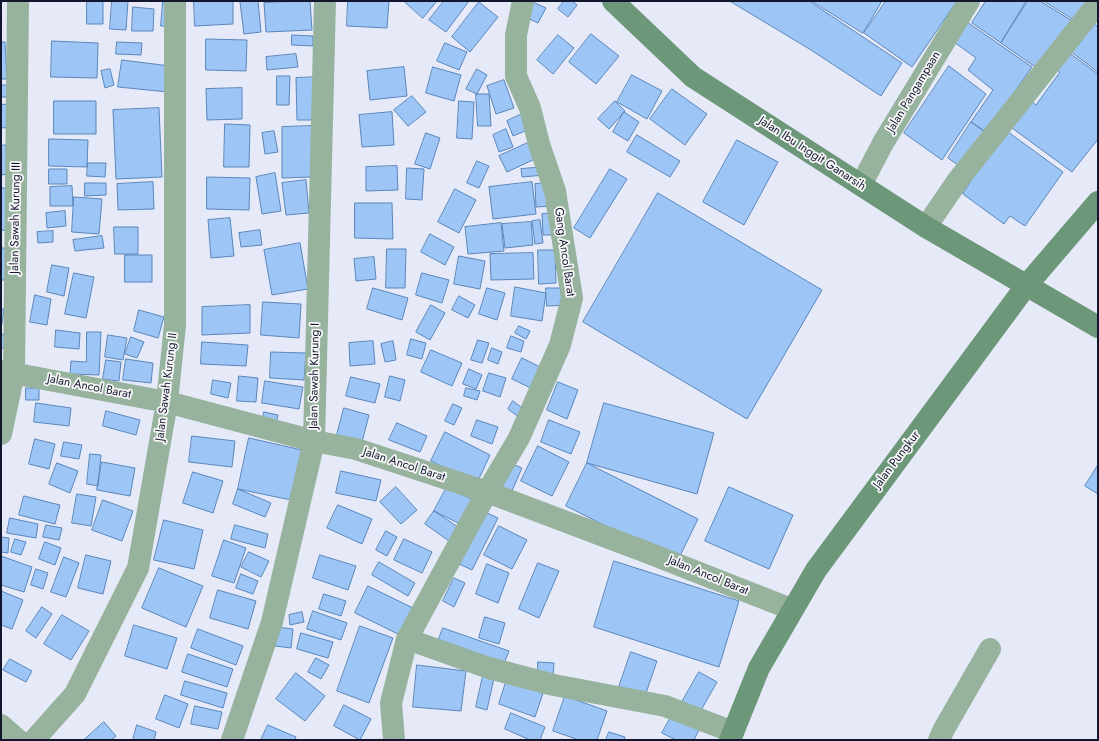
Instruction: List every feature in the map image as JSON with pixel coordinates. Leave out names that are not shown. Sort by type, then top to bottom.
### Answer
[{"type":"main road","name":"Jalan Ibu Inggit Ganarsih","points":[[613,1],[693,77],[926,227],[1098,327]]},
{"type":"main road","name":"Jalan Pungkur","points":[[732,736],[759,668],[791,609],[816,570],[1026,286],[1098,202]]},
{"type":"street","name":"Jalan Sawah Kurung III","points":[[1,434],[7,372],[18,1]]},
{"type":"street","name":"Jalan Sawah Kurung II","points":[[34,740],[75,694],[138,568],[167,402],[174,324],[175,1]]},
{"type":"street","name":"Jalan Sawah Kurung I","points":[[232,740],[272,622],[314,441],[325,1]]},
{"type":"street","name":"Gang Ancol Barat","points":[[394,740],[391,703],[407,639],[487,492],[519,438],[560,346],[572,298],[555,191],[539,144],[530,108],[516,76],[516,35],[523,1]]},
{"type":"street","name":"Jalan Pangampaan","points":[[861,185],[882,143],[969,1]]},
{"type":"street","points":[[926,227],[958,180],[1098,3]]},
{"type":"street","name":"Jalan Ancol Barat","points":[[7,372],[167,402],[314,441],[356,449],[487,492],[791,609]]},
{"type":"street","points":[[407,639],[489,668],[554,685],[665,706],[732,736]]},
{"type":"street","points":[[940,740],[944,729],[990,649]]},
{"type":"street","points":[[1,725],[18,740]]},
{"type":"building","points":[[87,1],[103,1],[103,24],[87,24]]},
{"type":"building","points":[[112,1],[128,1],[126,30],[110,29]]},
{"type":"building","points":[[194,1],[233,1],[233,24],[195,26]]},
{"type":"building","points":[[258,1],[261,32],[244,34],[240,2]]},
{"type":"building","points":[[310,1],[312,30],[266,32],[264,3]]},
{"type":"building","points":[[348,1],[389,1],[387,28],[347,26]]},
{"type":"building","points":[[404,1],[437,1],[423,18]]},
{"type":"building","points":[[444,1],[469,1],[446,32],[429,20]]},
{"type":"building","points":[[564,1],[572,1],[577,5],[568,17],[558,9]]},
{"type":"building","points":[[730,1],[809,1],[902,63],[881,96],[811,50]]},
{"type":"building","points":[[812,1],[882,1],[863,33]]},
{"type":"building","points":[[886,1],[957,1],[912,67],[864,33]]},
{"type":"building","points":[[986,1],[1026,1],[1001,43],[972,23]]},
{"type":"building","points":[[1028,1],[1040,1],[1074,22],[1041,71],[1001,43]]},
{"type":"building","points":[[1044,1],[1090,1],[1078,22]]},
{"type":"building","points":[[163,2],[171,2],[170,26],[161,26]]},
{"type":"building","points":[[479,2],[498,17],[470,52],[452,37]]},
{"type":"building","points":[[533,2],[546,8],[538,23],[525,17]]},
{"type":"building","points":[[133,7],[154,9],[153,31],[132,31]]},
{"type":"building","points":[[967,22],[1032,67],[986,132],[971,122],[993,90],[968,70],[976,58],[954,42]]},
{"type":"building","points":[[1092,22],[1098,27],[1098,72],[1070,51]]},
{"type":"building","points":[[591,34],[619,56],[596,84],[569,62]]},
{"type":"building","points":[[292,35],[313,36],[313,46],[292,45]]},
{"type":"building","points":[[558,35],[574,48],[553,74],[537,60]]},
{"type":"building","points":[[206,39],[247,40],[246,71],[206,70]]},
{"type":"building","points":[[52,41],[98,43],[97,78],[51,77]]},
{"type":"building","points":[[1,42],[5,42],[7,79],[1,79]]},
{"type":"building","points":[[117,42],[142,43],[141,55],[116,54]]},
{"type":"building","points":[[445,43],[467,52],[459,70],[437,61]]},
{"type":"building","points":[[1068,52],[1098,74],[1098,139],[1072,172],[1008,125],[1028,99],[1036,105],[1060,72],[1056,69]]},
{"type":"building","points":[[296,54],[298,67],[267,70],[266,57]]},
{"type":"building","points":[[122,60],[170,66],[168,92],[118,87]]},
{"type":"building","points":[[949,66],[986,94],[942,160],[904,133]]},
{"type":"building","points":[[404,67],[407,96],[370,100],[367,71]]},
{"type":"building","points":[[433,67],[461,75],[454,101],[426,93]]},
{"type":"building","points":[[110,69],[114,85],[105,88],[101,71]]},
{"type":"building","points":[[477,69],[487,75],[477,94],[466,89]]},
{"type":"building","points":[[632,75],[662,91],[647,119],[617,102]]},
{"type":"building","points":[[277,76],[290,76],[289,105],[277,105]]},
{"type":"building","points":[[320,77],[321,120],[297,120],[296,78]]},
{"type":"building","points":[[504,80],[514,108],[496,114],[487,86]]},
{"type":"building","points":[[1,85],[11,85],[11,97],[1,97]]},
{"type":"building","points":[[242,88],[242,119],[207,120],[206,89]]},
{"type":"building","points":[[672,89],[707,114],[685,145],[650,119]]},
{"type":"building","points":[[476,94],[489,94],[491,126],[478,126]]},
{"type":"building","points":[[412,96],[426,112],[408,126],[394,110]]},
{"type":"building","points":[[54,101],[96,101],[96,134],[54,134]]},
{"type":"building","points":[[459,101],[474,102],[472,139],[457,138]]},
{"type":"building","points":[[615,101],[625,111],[609,129],[598,119]]},
{"type":"building","points":[[13,104],[15,127],[1,128],[1,105]]},
{"type":"building","points":[[159,108],[162,177],[116,179],[113,110]]},
{"type":"building","points":[[392,112],[394,145],[362,147],[359,115]]},
{"type":"building","points":[[624,112],[639,122],[628,141],[613,132]]},
{"type":"building","points":[[524,113],[530,129],[513,136],[507,121]]},
{"type":"building","points":[[971,122],[985,132],[962,168],[948,158]]},
{"type":"building","points":[[225,124],[250,125],[249,167],[224,167]]},
{"type":"building","points":[[312,126],[312,177],[282,178],[282,127]]},
{"type":"building","points":[[506,129],[513,147],[499,152],[493,135]]},
{"type":"building","points":[[1004,129],[1063,172],[1025,226],[1010,216],[1004,224],[963,194]]},
{"type":"building","points":[[274,131],[278,152],[265,154],[262,133]]},
{"type":"building","points":[[426,133],[440,138],[430,169],[415,164]]},
{"type":"building","points":[[637,135],[680,161],[670,177],[627,152]]},
{"type":"building","points":[[49,139],[88,140],[87,167],[49,166]]},
{"type":"building","points":[[737,140],[778,162],[744,225],[703,202]]},
{"type":"building","points":[[530,142],[537,158],[507,172],[499,156]]},
{"type":"building","points":[[6,145],[8,174],[1,175],[1,146]]},
{"type":"building","points":[[477,161],[489,166],[479,188],[467,183]]},
{"type":"building","points":[[88,163],[106,163],[105,177],[87,176]]},
{"type":"building","points":[[397,166],[398,190],[366,191],[366,167]]},
{"type":"building","points":[[545,167],[545,175],[522,177],[521,169]]},
{"type":"building","points":[[407,168],[424,169],[422,200],[406,199]]},
{"type":"building","points":[[49,169],[67,169],[67,184],[49,184]]},
{"type":"building","points":[[610,169],[627,179],[590,238],[574,228]]},
{"type":"building","points":[[275,173],[281,211],[262,214],[256,177]]},
{"type":"building","points":[[207,177],[250,178],[249,210],[207,209]]},
{"type":"building","points":[[306,180],[309,213],[286,215],[282,183]]},
{"type":"building","points":[[153,182],[154,209],[118,210],[117,184]]},
{"type":"building","points":[[532,182],[536,214],[493,219],[489,187]]},
{"type":"building","points":[[85,183],[106,183],[106,195],[85,196]]},
{"type":"building","points":[[550,183],[551,206],[536,207],[535,184]]},
{"type":"building","points":[[72,186],[73,206],[50,206],[50,187]]},
{"type":"building","points":[[1,188],[10,188],[8,231],[1,230]]},
{"type":"building","points":[[455,189],[476,200],[459,233],[438,222]]},
{"type":"building","points":[[658,193],[822,290],[747,419],[583,322]]},
{"type":"building","points":[[74,197],[102,199],[99,234],[72,232]]},
{"type":"building","points":[[355,203],[392,203],[393,239],[355,238]]},
{"type":"building","points":[[65,211],[66,226],[47,228],[46,213]]},
{"type":"building","points":[[557,213],[558,235],[543,235],[542,214]]},
{"type":"building","points":[[230,218],[234,256],[211,258],[208,220]]},
{"type":"building","points":[[540,220],[543,243],[535,244],[532,221]]},
{"type":"building","points":[[531,222],[533,245],[505,248],[502,224]]},
{"type":"building","points":[[501,223],[504,251],[468,254],[465,227]]},
{"type":"building","points":[[114,227],[138,227],[138,254],[115,254]]},
{"type":"building","points":[[260,230],[262,245],[241,247],[239,233]]},
{"type":"building","points":[[53,231],[53,242],[38,243],[37,232]]},
{"type":"building","points":[[430,234],[454,247],[445,265],[421,252]]},
{"type":"building","points":[[102,236],[104,248],[75,251],[73,240]]},
{"type":"building","points":[[300,243],[308,289],[272,295],[264,250]]},
{"type":"building","points":[[1,248],[10,248],[10,280],[1,280]]},
{"type":"building","points":[[387,249],[406,249],[405,288],[386,288]]},
{"type":"building","points":[[538,250],[555,250],[556,283],[539,284]]},
{"type":"building","points":[[533,253],[534,279],[491,280],[490,254]]},
{"type":"building","points":[[125,255],[152,255],[152,282],[125,282]]},
{"type":"building","points":[[459,256],[485,261],[480,289],[454,284]]},
{"type":"building","points":[[374,257],[376,279],[356,281],[354,259]]},
{"type":"building","points":[[52,265],[69,268],[64,296],[47,292]]},
{"type":"building","points":[[74,273],[94,277],[86,318],[65,314]]},
{"type":"building","points":[[422,273],[449,280],[442,303],[416,295]]},
{"type":"building","points":[[515,287],[546,293],[542,321],[511,316]]},
{"type":"building","points":[[373,288],[408,298],[402,320],[367,309]]},
{"type":"building","points":[[487,288],[505,293],[497,320],[479,314]]},
{"type":"building","points":[[546,288],[569,288],[570,305],[547,306]]},
{"type":"building","points":[[35,295],[51,299],[47,325],[30,322]]},
{"type":"building","points":[[459,296],[475,305],[468,318],[452,310]]},
{"type":"building","points":[[263,302],[301,304],[299,338],[261,335]]},
{"type":"building","points":[[250,305],[250,333],[202,335],[202,307]]},
{"type":"building","points":[[431,305],[445,313],[430,340],[416,332]]},
{"type":"building","points":[[1,309],[4,309],[2,324],[1,324]]},
{"type":"building","points":[[139,310],[164,317],[158,338],[134,331]]},
{"type":"building","points":[[519,326],[530,331],[526,339],[515,333]]},
{"type":"building","points":[[56,330],[80,333],[79,349],[55,347]]},
{"type":"building","points":[[87,332],[101,332],[99,375],[70,374],[71,361],[86,362]]},
{"type":"building","points":[[1,334],[13,335],[12,349],[1,348]]},
{"type":"building","points":[[108,335],[127,338],[123,360],[105,357]]},
{"type":"building","points":[[511,336],[524,341],[521,352],[507,348]]},
{"type":"building","points":[[131,337],[144,342],[137,358],[125,354]]},
{"type":"building","points":[[411,339],[426,343],[422,359],[407,355]]},
{"type":"building","points":[[478,340],[489,343],[482,363],[471,360]]},
{"type":"building","points":[[373,341],[375,364],[350,366],[349,343]]},
{"type":"building","points":[[393,341],[396,360],[385,362],[381,344]]},
{"type":"building","points":[[202,342],[248,345],[246,366],[201,364]]},
{"type":"building","points":[[492,348],[502,352],[498,364],[488,360]]},
{"type":"building","points":[[431,350],[462,363],[452,386],[421,372]]},
{"type":"building","points":[[271,352],[306,353],[304,380],[270,378]]},
{"type":"building","points":[[522,358],[546,370],[537,391],[512,379]]},
{"type":"building","points":[[126,359],[153,363],[151,383],[123,380]]},
{"type":"building","points":[[106,360],[121,362],[119,381],[103,379]]},
{"type":"building","points":[[469,369],[482,375],[476,389],[463,384]]},
{"type":"building","points":[[489,373],[506,378],[500,397],[483,391]]},
{"type":"building","points":[[239,376],[258,378],[256,402],[237,401]]},
{"type":"building","points":[[390,376],[405,380],[400,401],[385,397]]},
{"type":"building","points":[[351,377],[380,384],[375,403],[346,396]]},
{"type":"building","points":[[213,380],[231,383],[228,398],[211,394]]},
{"type":"building","points":[[265,381],[303,387],[299,409],[262,403]]},
{"type":"building","points":[[558,382],[578,390],[567,419],[547,410]]},
{"type":"building","points":[[26,388],[39,388],[39,400],[26,400]]},
{"type":"building","points":[[466,388],[480,391],[477,400],[464,396]]},
{"type":"building","points":[[513,401],[526,411],[520,418],[508,409]]},
{"type":"building","points":[[36,403],[71,408],[69,426],[34,422]]},
{"type":"building","points":[[604,403],[714,433],[697,494],[587,463]]},
{"type":"building","points":[[453,404],[462,408],[454,425],[445,421]]},
{"type":"building","points":[[344,408],[369,415],[362,442],[337,435]]},
{"type":"building","points":[[106,411],[140,420],[136,435],[103,426]]},
{"type":"building","points":[[264,412],[278,415],[275,427],[262,424]]},
{"type":"building","points":[[477,420],[498,427],[492,444],[471,436]]},
{"type":"building","points":[[549,420],[580,432],[571,454],[541,442]]},
{"type":"building","points":[[397,423],[427,436],[420,452],[389,440]]},
{"type":"building","points":[[445,432],[490,455],[477,483],[431,461]]},
{"type":"building","points":[[192,436],[235,441],[232,467],[189,462]]},
{"type":"building","points":[[249,438],[302,450],[291,500],[238,489]]},
{"type":"building","points":[[35,439],[55,444],[49,469],[29,464]]},
{"type":"building","points":[[64,442],[82,445],[79,459],[61,456]]},
{"type":"building","points":[[538,446],[569,462],[552,496],[521,481]]},
{"type":"building","points":[[90,454],[101,455],[98,486],[87,484]]},
{"type":"building","points":[[102,462],[135,468],[130,496],[97,490]]},
{"type":"building","points":[[57,463],[78,471],[70,493],[49,484]]},
{"type":"building","points":[[510,463],[522,468],[511,493],[499,489]]},
{"type":"building","points":[[587,463],[698,519],[677,562],[566,506]]},
{"type":"building","points":[[1098,465],[1098,494],[1085,486]]},
{"type":"building","points":[[341,471],[381,480],[376,501],[336,493]]},
{"type":"building","points":[[193,472],[223,481],[213,513],[183,503]]},
{"type":"building","points":[[396,487],[417,510],[401,524],[380,502]]},
{"type":"building","points":[[447,487],[473,500],[460,524],[434,511]]},
{"type":"building","points":[[729,487],[793,515],[769,569],[705,541]]},
{"type":"building","points":[[238,489],[271,503],[265,517],[233,504]]},
{"type":"building","points":[[77,494],[96,497],[91,526],[72,523]]},
{"type":"building","points":[[24,496],[60,505],[55,524],[19,515]]},
{"type":"building","points":[[103,500],[133,511],[122,541],[92,530]]},
{"type":"building","points":[[338,505],[372,519],[362,544],[327,528]]},
{"type":"building","points":[[434,511],[458,527],[449,541],[425,524]]},
{"type":"building","points":[[483,511],[498,518],[472,570],[457,563]]},
{"type":"building","points":[[10,518],[38,524],[36,538],[7,533]]},
{"type":"building","points":[[164,520],[203,530],[194,569],[154,560]]},
{"type":"building","points":[[46,525],[62,528],[59,540],[43,537]]},
{"type":"building","points":[[235,525],[268,534],[265,548],[231,539]]},
{"type":"building","points":[[499,526],[527,540],[512,569],[484,555]]},
{"type":"building","points":[[386,531],[397,537],[387,556],[376,550]]},
{"type":"building","points":[[1,537],[9,538],[8,553],[1,552]]},
{"type":"building","points":[[15,539],[26,542],[21,555],[11,552]]},
{"type":"building","points":[[404,539],[432,552],[422,573],[394,560]]},
{"type":"building","points":[[224,540],[246,548],[234,583],[212,576]]},
{"type":"building","points":[[45,542],[61,548],[55,565],[39,559]]},
{"type":"building","points":[[249,552],[269,561],[261,577],[241,567]]},
{"type":"building","points":[[86,555],[111,561],[103,594],[78,588]]},
{"type":"building","points":[[320,555],[356,566],[348,590],[313,578]]},
{"type":"building","points":[[1,556],[32,567],[24,592],[1,585]]},
{"type":"building","points":[[64,557],[79,563],[66,597],[51,592]]},
{"type":"building","points":[[614,561],[739,601],[719,667],[594,627]]},
{"type":"building","points":[[379,562],[415,583],[408,596],[372,575]]},
{"type":"building","points":[[538,563],[559,571],[539,618],[519,609]]},
{"type":"building","points":[[487,564],[509,573],[498,603],[476,594]]},
{"type":"building","points":[[159,568],[203,586],[186,627],[142,608]]},
{"type":"building","points":[[36,569],[48,573],[43,589],[31,585]]},
{"type":"building","points":[[241,574],[258,581],[253,594],[236,588]]},
{"type":"building","points":[[454,578],[465,583],[454,607],[443,601]]},
{"type":"building","points":[[368,586],[413,608],[400,635],[355,613]]},
{"type":"building","points":[[218,590],[256,601],[248,629],[210,618]]},
{"type":"building","points":[[1,591],[23,600],[12,629],[1,625]]},
{"type":"building","points":[[324,594],[346,601],[341,616],[319,609]]},
{"type":"building","points":[[42,607],[52,614],[36,638],[26,631]]},
{"type":"building","points":[[313,611],[347,623],[341,640],[307,629]]},
{"type":"building","points":[[302,612],[304,622],[290,625],[289,615]]},
{"type":"building","points":[[62,615],[89,631],[71,660],[44,644]]},
{"type":"building","points":[[485,617],[505,623],[499,644],[479,638]]},
{"type":"building","points":[[134,625],[177,638],[167,669],[125,656]]},
{"type":"building","points":[[360,626],[393,638],[369,703],[337,691]]},
{"type":"building","points":[[277,627],[293,629],[291,648],[275,646]]},
{"type":"building","points":[[443,628],[509,651],[503,666],[437,644]]},
{"type":"building","points":[[198,629],[243,646],[236,665],[191,648]]},
{"type":"building","points":[[301,633],[333,642],[328,658],[297,649]]},
{"type":"building","points":[[631,652],[657,661],[645,696],[619,687]]},
{"type":"building","points":[[188,654],[233,669],[227,687],[182,672]]},
{"type":"building","points":[[316,658],[329,665],[321,679],[308,672]]},
{"type":"building","points":[[10,659],[32,671],[26,682],[3,670]]},
{"type":"building","points":[[538,662],[554,663],[553,676],[538,675]]},
{"type":"building","points":[[417,665],[466,671],[461,711],[413,707]]},
{"type":"building","points":[[699,672],[717,682],[700,712],[682,702]]},
{"type":"building","points":[[296,673],[325,696],[305,721],[276,699]]},
{"type":"building","points":[[483,676],[494,678],[487,710],[476,707]]},
{"type":"building","points":[[507,679],[543,693],[535,717],[499,704]]},
{"type":"building","points":[[185,681],[227,693],[223,708],[181,695]]},
{"type":"building","points":[[165,695],[188,704],[179,728],[156,719]]},
{"type":"building","points":[[565,696],[607,711],[597,740],[579,740],[553,731]]},
{"type":"building","points":[[344,705],[371,719],[360,740],[334,726]]},
{"type":"building","points":[[195,706],[222,712],[218,729],[191,724]]},
{"type":"building","points":[[674,712],[703,722],[694,740],[676,740],[662,733]]},
{"type":"building","points":[[511,713],[545,727],[540,740],[530,740],[505,729]]},
{"type":"building","points":[[104,722],[116,736],[111,740],[84,740]]},
{"type":"building","points":[[137,725],[156,732],[154,740],[133,740]]},
{"type":"building","points":[[268,725],[296,737],[295,740],[261,740]]},
{"type":"building","points":[[609,732],[625,737],[624,740],[606,740]]}]
